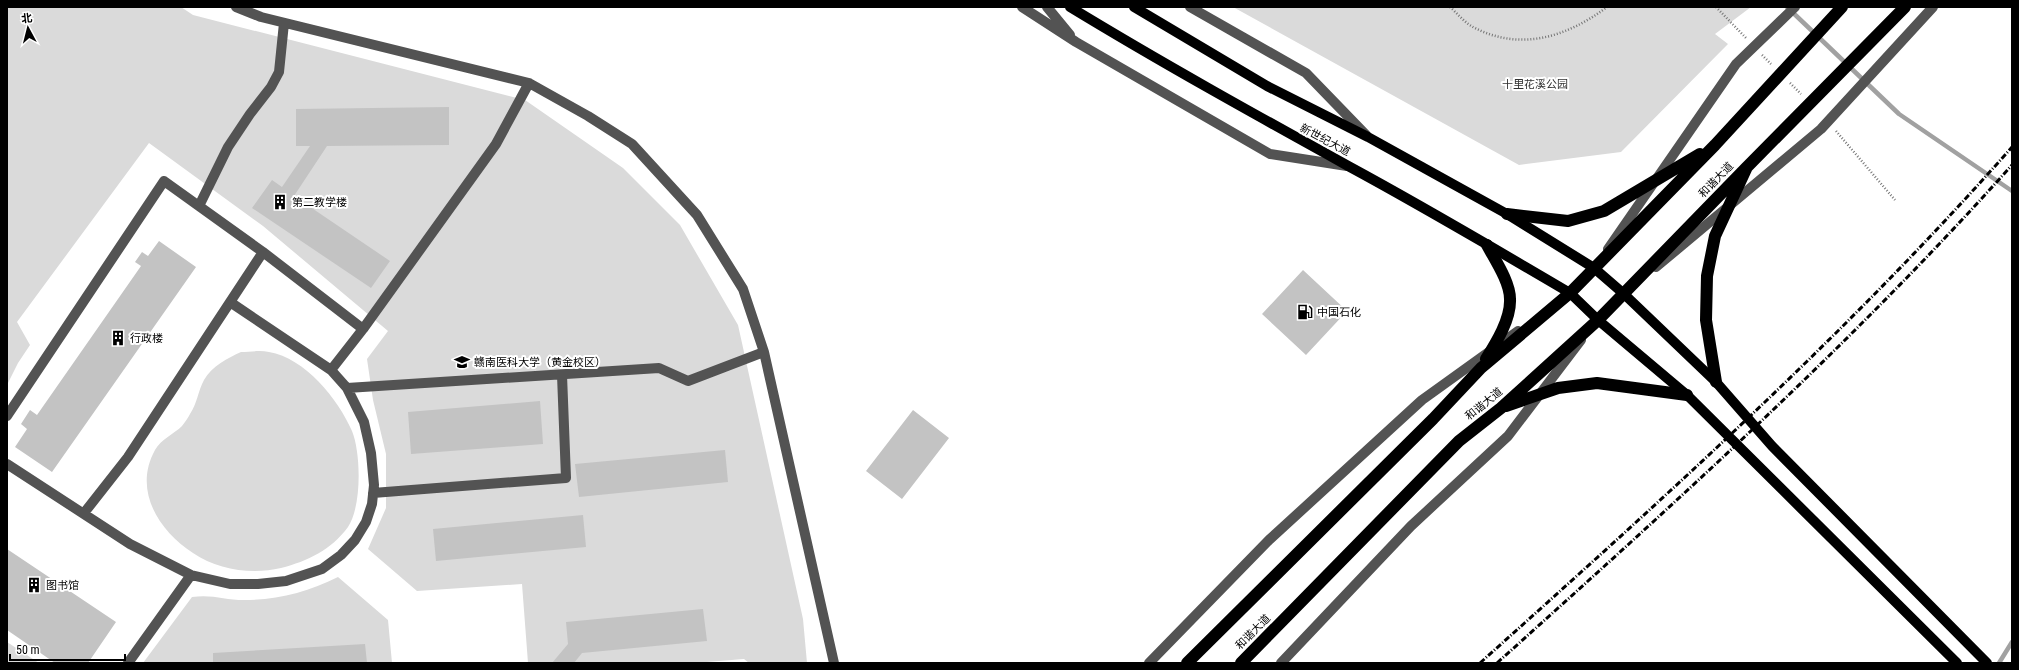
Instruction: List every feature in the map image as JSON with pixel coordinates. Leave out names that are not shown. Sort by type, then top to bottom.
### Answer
[{"type":"highway","points":[[1187,663],[1433,419],[1481,368],[1570,293],[1715,145],[1842,7]]},
{"type":"highway","name":"和谐大道","points":[[1241,663],[1459,441],[1502,408],[1598,320],[1905,7]]},
{"type":"highway","points":[[1506,214],[1568,221],[1604,211],[1715,145]]},
{"type":"highway","points":[[1716,382],[1706,320],[1707,276],[1715,236],[1747,167]]},
{"type":"highway","points":[[1481,368],[1504,327],[1510,299],[1503,275],[1487,245]]},
{"type":"highway","points":[[1502,408],[1558,388],[1597,383],[1687,395]]},
{"type":"main road","name":"新世纪大道","points":[[1070,7],[1133,46],[1255,116],[1350,167],[1570,293],[1598,320],[1687,395],[1930,634],[1957,663]]},
{"type":"main road","name":"新世纪大道","points":[[1134,7],[1267,86],[1368,137],[1506,214],[1594,268],[1624,294],[1716,382],[1772,446],[1987,663]]},
{"type":"street","points":[[236,7],[261,18],[529,84],[588,116],[632,144],[697,215],[743,289],[764,352],[834,663]]},
{"type":"street","points":[[1022,7],[1076,42],[1270,154],[1350,167]]},
{"type":"street","points":[[1047,7],[1076,42]]},
{"type":"street","points":[[1190,7],[1306,73],[1368,137]]},
{"type":"street","points":[[1594,268],[1736,64],[1795,7]]},
{"type":"street","points":[[1624,294],[1821,129],[1933,7]]},
{"type":"street","points":[[199,206],[228,147],[280,72],[284,23]]},
{"type":"street","points":[[331,370],[363,329],[496,144],[529,84]]},
{"type":"street","points":[[7,416],[164,181],[263,252],[363,329]]},
{"type":"street","points":[[84,513],[128,457],[263,252]]},
{"type":"street","points":[[1149,663],[1269,540],[1422,400],[1570,293]]},
{"type":"street","points":[[7,464],[130,544],[191,575],[230,584],[258,584],[286,581],[322,569],[341,555],[354,540],[366,522],[372,504],[373,493],[371,453],[364,422],[347,388],[331,370],[230,302]]},
{"type":"street","points":[[1281,663],[1411,526],[1508,436],[1538,395],[1598,320]]},
{"type":"street","points":[[347,388],[660,368],[688,381],[764,352]]},
{"type":"street","points":[[373,493],[566,478],[562,375]]},
{"type":"street","points":[[128,663],[191,575]]},
{"type":"path","points":[[1450,7],[1472,27],[1498,38],[1527,40],[1563,33],[1590,20],[1607,7]]},
{"type":"green space","points":[[7,7],[181,7],[193,15],[525,100],[623,168],[680,225],[738,325],[803,619],[807,663],[749,663],[744,659],[694,663],[528,663],[522,584],[417,591],[368,549],[386,508],[386,454],[373,400],[367,359],[388,331],[263,226],[149,143],[17,322],[30,345],[18,363],[7,385]]},
{"type":"green space","name":"十里花溪公园","points":[[1233,7],[1751,7],[1715,34],[1728,44],[1621,152],[1519,165]]},
{"type":"green space","points":[[266,351],[295,362],[307,371],[319,382],[338,406],[352,431],[357,452],[359,479],[358,493],[353,518],[348,527],[334,542],[318,554],[291,565],[270,570],[236,570],[213,564],[193,553],[180,544],[169,533],[153,508],[148,494],[147,480],[149,465],[155,450],[164,440],[182,426],[194,406],[207,375],[221,363],[241,352]]},
{"type":"green space","points":[[338,577],[388,620],[392,663],[143,663],[192,597],[206,596],[244,600],[268,599],[304,591]]},
{"type":"green space","points":[[7,642],[39,663],[7,663]]},
{"type":"building","name":"第二教学楼","points":[[449,107],[449,145],[327,146],[294,196],[390,261],[371,288],[252,208],[272,180],[282,187],[310,146],[296,146],[296,109]]},
{"type":"building","name":"行政楼","points":[[159,241],[196,267],[52,472],[15,447],[27,429],[21,424],[30,410],[37,415],[141,266],[135,262],[142,252],[148,256]]},
{"type":"building","name":"中国石化","points":[[1303,270],[1347,311],[1306,355],[1262,314]]},
{"type":"building","points":[[540,401],[543,444],[411,454],[408,412]]},
{"type":"building","points":[[913,410],[949,438],[902,499],[866,471]]},
{"type":"building","points":[[725,450],[728,482],[579,497],[575,464]]},
{"type":"building","points":[[583,515],[586,547],[436,561],[433,529]]},
{"type":"building","name":"图书馆","points":[[7,549],[116,622],[88,663],[55,663],[7,630]]},
{"type":"building","points":[[703,609],[707,641],[582,653],[574,663],[552,663],[568,644],[566,622]]},
{"type":"building","points":[[365,644],[367,663],[213,663],[213,653]]},
{"type":"waterway","points":[[1787,7],[1899,114],[2012,191]]},
{"type":"waterway","points":[[1999,663],[2012,642]]},
{"type":"railway","points":[[1480,663],[1618,539],[1754,413],[1886,283],[1950,216],[2012,147]]},
{"type":"railway","points":[[1497,663],[1762,421],[1826,359],[1952,231],[2012,165]]},
{"type":"place","name":"第二教学楼","points":[[280,202]]},
{"type":"place","name":"中国石化","points":[[1305,312]]},
{"type":"place","name":"行政楼","points":[[118,338]]},
{"type":"place","name":"赣南医科大学（黄金校区）","points":[[462,362]]},
{"type":"place","name":"图书馆","points":[[34,585]]}]
